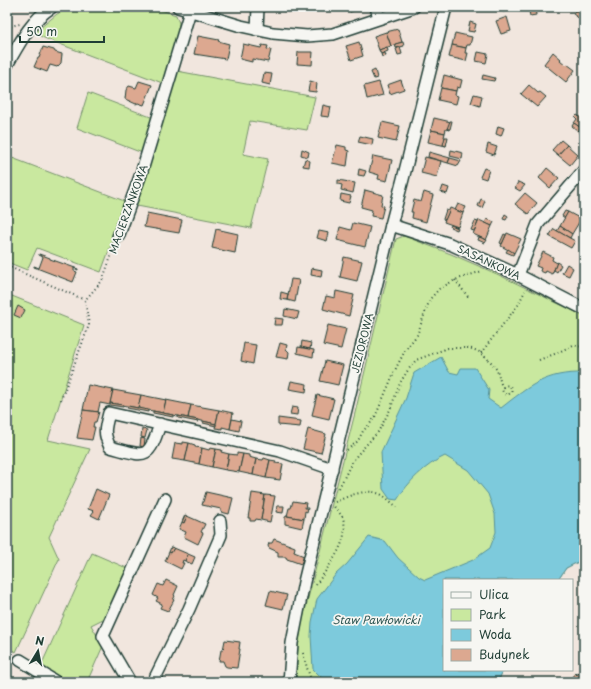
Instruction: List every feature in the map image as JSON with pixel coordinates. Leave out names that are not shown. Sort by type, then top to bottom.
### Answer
[{"type":"street","points":[[7,65],[33,24],[41,15],[52,7]]},
{"type":"street","points":[[178,7],[257,30],[307,36],[329,35],[414,7]]},
{"type":"street","points":[[257,30],[258,7]]},
{"type":"street","points":[[376,7],[379,18]]},
{"type":"street","name":"JEZIOROWA","points":[[289,682],[293,636],[304,582],[446,7]]},
{"type":"street","name":"MACIERZANKOWA","points":[[118,237],[142,174],[190,11]]},
{"type":"street","points":[[518,275],[538,224],[584,170]]},
{"type":"street","name":"SASANKOWA","points":[[391,225],[450,244],[518,275],[584,309]]},
{"type":"street","points":[[160,424],[154,443],[148,451],[141,455],[110,447],[105,438],[109,413],[160,424],[280,451],[332,469]]},
{"type":"street","points":[[130,682],[103,636],[165,499]]},
{"type":"street","points":[[153,682],[189,609],[221,535],[220,521]]},
{"type":"street","points":[[20,660],[56,682]]},
{"type":"path","name":"MACIERZANKOWA","points":[[85,300],[102,281],[118,237]]},
{"type":"path","points":[[335,456],[350,449],[358,441],[375,417],[397,366],[406,349],[417,335],[430,299],[439,289],[455,280],[488,268],[492,263]]},
{"type":"path","points":[[7,266],[85,300],[89,325],[61,400]]},
{"type":"path","points":[[455,280],[469,298]]},
{"type":"path","points":[[481,353],[518,305],[529,281]]},
{"type":"path","points":[[539,360],[573,345],[584,347]]},
{"type":"path","points":[[337,493],[357,455],[378,432],[390,410],[400,383],[416,360],[448,348],[469,348],[478,351],[492,363],[497,370],[503,387],[503,392],[507,394],[510,393],[511,387],[503,387]]},
{"type":"path","points":[[334,502],[353,494],[375,492],[384,496],[397,507]]},
{"type":"path","points":[[313,590],[336,557],[343,537],[344,525],[342,517],[335,508],[334,502],[336,498]]},
{"type":"path","points":[[303,649],[307,668],[312,681]]},
{"type":"green space","points":[[71,7],[152,7],[176,15],[179,23],[178,34],[165,84],[34,33],[57,14]]},
{"type":"green space","points":[[177,71],[315,97],[307,130],[250,121],[243,154],[268,159],[251,228],[132,205]]},
{"type":"green space","points":[[88,93],[156,119],[145,154],[77,128]]},
{"type":"green space","points":[[7,156],[127,202],[101,272],[37,248],[27,270],[7,262]]},
{"type":"green space","points":[[404,236],[451,254],[497,274],[584,316],[584,559],[566,568],[559,579],[443,579],[443,671],[503,671],[498,682],[296,682],[298,647],[302,622],[355,413],[396,239]]},
{"type":"green space","points":[[7,294],[84,325],[48,440],[90,449],[49,537],[59,559],[16,652],[7,647]]},
{"type":"green space","points":[[92,553],[129,569],[107,617],[91,625],[103,646],[87,682],[62,682],[40,668]]},
{"type":"water","name":"Staw Pawłowicki","points":[[441,357],[449,372],[458,374],[461,368],[475,368],[489,390],[488,399],[501,408],[520,393],[548,378],[571,373],[584,373],[584,559],[566,568],[559,579],[443,579],[443,671],[503,671],[498,682],[326,682],[313,669],[311,636],[312,622],[317,599],[336,574],[347,564],[369,537],[385,541],[398,558],[419,577],[425,580],[473,560],[490,548],[496,532],[495,514],[488,494],[468,470],[445,456],[424,469],[406,487],[397,500],[390,499],[383,489],[381,452],[406,398],[414,373]]},
{"type":"building","points":[[276,7],[290,7],[289,12],[276,9]]},
{"type":"building","points":[[348,7],[363,7],[350,12]]},
{"type":"building","points":[[501,7],[510,7],[510,10],[503,12]]},
{"type":"building","points":[[528,7],[535,7],[536,15],[530,16]]},
{"type":"building","points":[[578,7],[584,7],[584,22],[573,14]]},
{"type":"building","points":[[507,17],[511,31],[501,34],[496,21]]},
{"type":"building","points":[[470,22],[476,24],[474,32],[468,31]]},
{"type":"building","points":[[398,29],[402,42],[391,46],[386,32]]},
{"type":"building","points":[[386,32],[391,46],[379,50],[374,36]]},
{"type":"building","points":[[455,33],[472,37],[470,45],[467,45],[466,48],[452,45]]},
{"type":"building","points":[[198,36],[219,40],[218,41],[229,44],[226,59],[194,54]]},
{"type":"building","points":[[359,42],[363,56],[351,60],[346,46]]},
{"type":"building","points":[[403,42],[404,46],[396,48],[395,44]]},
{"type":"building","points":[[243,44],[261,48],[262,45],[268,46],[267,49],[271,50],[268,62],[252,59],[252,62],[240,59]]},
{"type":"building","points":[[452,45],[466,48],[465,53],[468,53],[466,61],[449,57]]},
{"type":"building","points":[[43,47],[62,54],[61,63],[57,67],[50,65],[47,72],[34,67]]},
{"type":"building","points":[[387,47],[388,51],[381,54],[379,50]]},
{"type":"building","points":[[400,47],[402,54],[398,55],[396,49]]},
{"type":"building","points":[[298,52],[313,52],[312,65],[297,64]]},
{"type":"building","points":[[478,52],[488,54],[486,63],[476,61]]},
{"type":"building","points":[[553,52],[566,65],[567,64],[575,70],[566,82],[544,64]]},
{"type":"building","points":[[385,53],[386,56],[382,57],[381,54]]},
{"type":"building","points":[[375,70],[377,78],[374,79],[371,72]]},
{"type":"building","points":[[264,73],[272,74],[270,85],[262,83]]},
{"type":"building","points":[[444,75],[462,80],[460,88],[457,87],[456,91],[441,88]]},
{"type":"building","points":[[483,75],[495,78],[494,81],[482,79]]},
{"type":"building","points":[[401,80],[404,89],[390,94],[387,85]]},
{"type":"building","points":[[139,81],[152,85],[144,105],[138,103],[136,104],[125,99],[126,90],[129,86],[136,88]]},
{"type":"building","points":[[310,81],[317,83],[316,92],[308,91]]},
{"type":"building","points":[[379,82],[383,95],[367,99],[364,86]]},
{"type":"building","points":[[529,85],[538,93],[540,92],[546,97],[537,107],[521,94]]},
{"type":"building","points":[[441,88],[456,91],[455,95],[458,96],[456,104],[438,100]]},
{"type":"building","points":[[474,94],[482,96],[480,106],[471,103]]},
{"type":"building","points":[[323,105],[331,107],[329,117],[321,116]]},
{"type":"building","points":[[577,115],[582,118],[584,116],[584,136],[578,131],[581,128],[574,123],[577,119],[575,117]]},
{"type":"building","points":[[434,118],[451,122],[449,130],[446,129],[445,133],[431,130]]},
{"type":"building","points":[[450,121],[452,121],[450,129],[447,129]]},
{"type":"building","points":[[382,122],[400,126],[396,142],[378,138]]},
{"type":"building","points":[[574,123],[581,128],[578,131],[572,126]]},
{"type":"building","points":[[498,126],[504,128],[501,136],[496,134]]},
{"type":"building","points":[[431,130],[445,133],[444,137],[447,138],[446,146],[428,142]]},
{"type":"building","points":[[360,136],[373,139],[372,145],[358,142]]},
{"type":"building","points":[[445,137],[448,137],[446,146],[443,145]]},
{"type":"building","points":[[561,140],[567,145],[558,155],[552,150]]},
{"type":"building","points":[[488,144],[497,147],[494,155],[486,152]]},
{"type":"building","points":[[337,145],[346,147],[346,150],[349,151],[347,166],[332,163]]},
{"type":"building","points":[[567,145],[578,155],[570,165],[558,155]]},
{"type":"building","points":[[302,149],[309,152],[308,157],[301,155]]},
{"type":"building","points":[[451,150],[463,153],[462,159],[450,156]]},
{"type":"building","points":[[429,152],[450,158],[448,163],[428,157]]},
{"type":"building","points":[[373,156],[392,160],[387,181],[378,179],[379,175],[369,172]]},
{"type":"building","points":[[425,157],[441,161],[437,177],[421,173]]},
{"type":"building","points":[[450,158],[461,161],[458,166],[448,163]]},
{"type":"building","points":[[305,159],[310,161],[309,167],[303,166]]},
{"type":"building","points":[[484,168],[489,170],[486,179],[480,177]]},
{"type":"building","points":[[547,168],[559,178],[550,188],[539,178]]},
{"type":"building","points":[[359,169],[366,171],[364,176],[358,175]]},
{"type":"building","points":[[338,180],[355,183],[353,193],[341,190],[342,185],[338,184]]},
{"type":"building","points":[[518,182],[525,185],[520,191],[515,188]]},
{"type":"building","points":[[443,186],[449,188],[447,194],[441,192]]},
{"type":"building","points":[[365,190],[383,195],[381,205],[384,206],[381,218],[371,216],[372,210],[361,207]]},
{"type":"building","points":[[424,192],[433,195],[426,222],[412,218],[413,212],[411,212],[414,200],[421,202]]},
{"type":"building","points":[[525,193],[537,203],[528,214],[515,204]]},
{"type":"building","points":[[341,194],[351,196],[349,203],[340,201]]},
{"type":"building","points":[[481,199],[485,201],[482,208],[478,206]]},
{"type":"building","points":[[458,204],[466,207],[463,213],[455,210]]},
{"type":"building","points":[[450,208],[463,213],[458,227],[444,222]]},
{"type":"building","points":[[446,210],[449,211],[445,220],[443,219]]},
{"type":"building","points":[[565,211],[568,212],[565,218],[562,216]]},
{"type":"building","points":[[568,212],[581,219],[572,234],[560,226]]},
{"type":"building","points":[[147,213],[182,220],[179,233],[144,227]]},
{"type":"building","points":[[505,214],[508,216],[506,220],[503,219]]},
{"type":"building","points":[[487,219],[494,222],[492,226],[485,223]]},
{"type":"building","points":[[479,220],[492,226],[486,240],[473,234]]},
{"type":"building","points":[[475,221],[478,222],[474,231],[471,230]]},
{"type":"building","points":[[353,223],[370,227],[365,247],[337,240],[340,227],[351,230]]},
{"type":"building","points":[[451,225],[458,228],[457,230],[450,227]]},
{"type":"building","points":[[560,226],[572,234],[570,238],[557,231]]},
{"type":"building","points":[[216,229],[238,234],[235,253],[212,248]]},
{"type":"building","points":[[554,229],[575,241],[571,248],[549,236]]},
{"type":"building","points":[[319,231],[329,233],[327,241],[317,238]]},
{"type":"building","points":[[507,233],[521,239],[514,253],[501,246]]},
{"type":"building","points":[[504,234],[506,235],[502,244],[500,243]]},
{"type":"building","points":[[479,237],[487,240],[485,243],[478,240]]},
{"type":"building","points":[[508,249],[514,253],[513,255],[506,252]]},
{"type":"building","points":[[543,252],[553,257],[552,260],[557,263],[552,274],[546,271],[545,273],[540,271],[541,268],[536,266]]},
{"type":"building","points":[[39,254],[78,269],[74,268],[74,271],[77,272],[73,282],[34,267],[39,268],[43,257]]},
{"type":"building","points":[[344,257],[362,261],[357,281],[340,277]]},
{"type":"building","points":[[557,262],[561,265],[557,272],[554,270]]},
{"type":"building","points":[[567,264],[573,268],[569,276],[562,273]]},
{"type":"building","points":[[312,268],[322,270],[321,277],[311,275]]},
{"type":"building","points":[[291,279],[299,280],[295,302],[287,300]]},
{"type":"building","points":[[336,291],[354,295],[349,316],[323,309],[326,296],[335,298]]},
{"type":"building","points":[[281,292],[288,294],[287,300],[280,299]]},
{"type":"building","points":[[18,306],[25,310],[21,318],[14,315]]},
{"type":"building","points":[[285,309],[299,312],[297,319],[284,316]]},
{"type":"building","points":[[275,318],[283,319],[282,325],[274,325]]},
{"type":"building","points":[[328,325],[346,329],[341,349],[323,345]]},
{"type":"building","points":[[302,341],[311,343],[310,349],[301,347]]},
{"type":"building","points":[[244,343],[256,345],[253,364],[241,361]]},
{"type":"building","points":[[280,343],[287,345],[286,349],[289,352],[288,359],[276,357]]},
{"type":"building","points":[[298,347],[314,350],[313,357],[297,353]]},
{"type":"building","points":[[325,361],[343,365],[338,385],[320,381]]},
{"type":"building","points":[[291,381],[307,384],[306,392],[289,389]]},
{"type":"building","points":[[88,385],[113,390],[110,405],[100,403],[98,412],[83,410]]},
{"type":"building","points":[[113,390],[141,395],[138,408],[110,403]]},
{"type":"building","points":[[141,395],[166,400],[163,413],[138,408]]},
{"type":"building","points":[[317,395],[334,399],[329,419],[312,415]]},
{"type":"building","points":[[166,400],[191,405],[188,418],[163,413]]},
{"type":"building","points":[[110,403],[123,405],[123,407],[110,405]]},
{"type":"building","points":[[191,405],[219,410],[216,424],[188,418]]},
{"type":"building","points":[[128,406],[148,410],[148,412],[127,408]]},
{"type":"building","points":[[292,407],[298,408],[297,415],[290,414]]},
{"type":"building","points":[[83,410],[99,412],[96,422],[94,422],[93,427],[95,427],[92,440],[77,438]]},
{"type":"building","points":[[219,410],[233,413],[230,429],[222,427],[222,429],[215,428]]},
{"type":"building","points":[[153,411],[173,415],[173,417],[153,413]]},
{"type":"building","points":[[178,416],[198,420],[198,422],[178,418]]},
{"type":"building","points":[[278,418],[301,421],[300,427],[278,425]]},
{"type":"building","points":[[232,419],[241,421],[239,431],[230,429]]},
{"type":"building","points":[[203,421],[216,424],[216,426],[203,423]]},
{"type":"building","points":[[142,429],[147,430],[145,438],[141,437]]},
{"type":"building","points":[[308,429],[326,434],[321,453],[303,449]]},
{"type":"building","points":[[141,438],[145,439],[144,447],[140,446]]},
{"type":"building","points":[[183,442],[189,443],[185,461],[172,459],[175,443],[183,444]]},
{"type":"building","points":[[189,443],[195,445],[195,447],[202,448],[199,464],[185,461]]},
{"type":"building","points":[[202,448],[209,450],[210,448],[216,449],[212,467],[199,464]]},
{"type":"building","points":[[216,449],[222,450],[221,452],[229,454],[226,470],[212,467]]},
{"type":"building","points":[[237,453],[243,454],[239,472],[226,470],[229,454],[237,455]]},
{"type":"building","points":[[243,454],[249,455],[249,457],[256,459],[253,475],[239,472]]},
{"type":"building","points":[[264,458],[270,460],[266,478],[253,475],[256,459],[263,460]]},
{"type":"building","points":[[270,460],[276,461],[275,463],[283,464],[280,480],[266,478]]},
{"type":"building","points":[[96,489],[109,495],[99,519],[91,515],[94,511],[88,509]]},
{"type":"building","points":[[206,492],[233,498],[229,514],[221,512],[221,509],[202,505]]},
{"type":"building","points":[[252,493],[265,495],[261,520],[256,519],[255,521],[250,521],[250,518],[248,518]]},
{"type":"building","points":[[265,495],[275,496],[270,522],[261,520]]},
{"type":"building","points":[[293,501],[306,503],[305,508],[308,508],[307,512],[305,511],[304,519],[287,516]]},
{"type":"building","points":[[277,506],[284,506],[283,513],[276,512]]},
{"type":"building","points":[[185,515],[187,516],[184,523],[182,522]]},
{"type":"building","points":[[187,516],[205,524],[198,544],[184,537],[186,532],[179,529]]},
{"type":"building","points":[[287,516],[304,519],[302,528],[285,524],[285,517]]},
{"type":"building","points":[[274,539],[295,547],[294,552],[304,556],[301,564],[287,559],[286,557],[278,557],[278,552],[269,548],[268,546]]},
{"type":"building","points":[[171,547],[174,548],[171,553],[169,552]]},
{"type":"building","points":[[174,548],[188,554],[185,561],[183,560],[182,563],[184,563],[181,569],[165,561],[169,552],[171,553]]},
{"type":"building","points":[[188,554],[195,557],[192,564],[185,561]]},
{"type":"building","points":[[166,580],[178,586],[174,595],[174,600],[168,611],[160,608],[162,604],[156,601],[158,598],[153,595],[158,584],[163,586]]},
{"type":"building","points":[[270,591],[287,595],[283,609],[266,605]]},
{"type":"building","points":[[225,640],[240,642],[237,668],[227,667],[223,661],[219,661]]},
{"type":"building","points":[[581,669],[584,672],[584,682],[568,682],[575,673],[577,675]]},
{"type":"building","points":[[529,678],[533,681],[526,682]]}]
